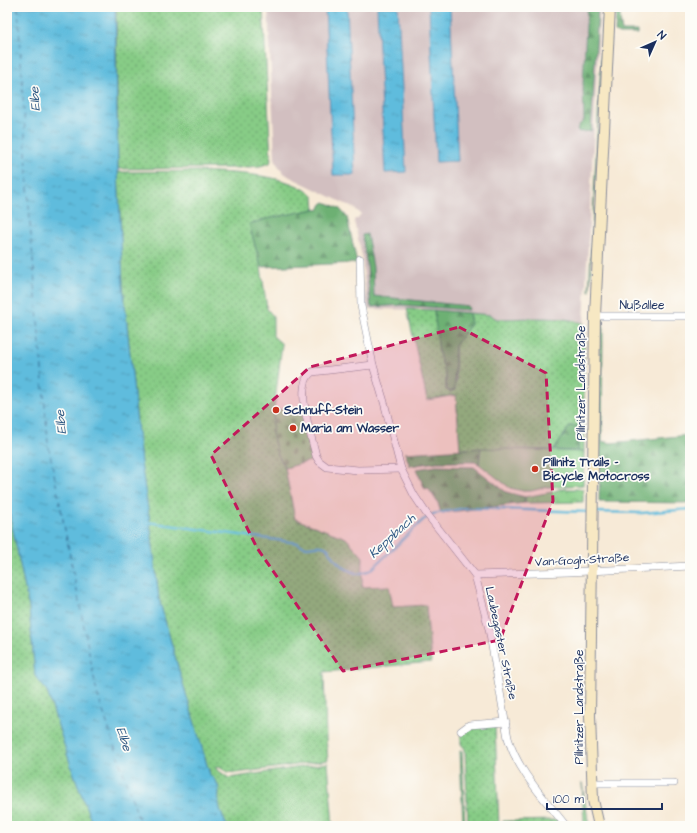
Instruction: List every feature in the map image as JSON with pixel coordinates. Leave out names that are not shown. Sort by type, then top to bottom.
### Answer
[{"type":"main road","name":"Pillnitzer Landstraße","points":[[598,826],[594,800],[590,716],[595,316],[610,7]]},
{"type":"street","name":"Laubegaster Straße","points":[[360,259],[361,306],[373,365],[401,469],[414,495],[426,513],[475,575],[489,629],[511,748],[524,772],[566,826]]},
{"type":"street","name":"Nußallee","points":[[595,316],[690,316]]},
{"type":"street","points":[[373,365],[312,372],[307,377],[303,397],[316,456],[319,461],[327,467],[358,470],[401,469]]},
{"type":"street","name":"Van-Gogh-Straße","points":[[475,575],[690,566]]},
{"type":"street","points":[[461,731],[469,725],[506,722]]},
{"type":"street","points":[[593,783],[674,783]]},
{"type":"highlighted area","points":[[459,327],[546,373],[553,501],[500,640],[343,671],[257,548],[211,455],[310,367]]},
{"type":"shaded area","points":[[268,7],[600,7],[584,324],[577,320],[496,319],[490,315],[434,310],[367,309],[362,256],[354,221],[355,219],[358,219],[361,214],[354,208],[290,177],[284,173],[277,164],[275,158]]},
{"type":"green space","points":[[116,7],[263,7],[270,163],[260,166],[237,168],[118,169]]},
{"type":"green space","points":[[587,7],[598,7],[591,131],[579,132],[577,130],[579,125],[584,121],[583,84]]},
{"type":"green space","points":[[616,7],[621,7],[620,18],[622,31],[638,31],[638,34],[619,34],[615,32]]},
{"type":"green space","points":[[603,20],[604,20],[589,291]]},
{"type":"green space","points":[[198,171],[243,174],[276,179],[291,183],[304,189],[314,197],[315,209],[249,224],[261,267],[267,309],[273,316],[273,336],[282,344],[272,433],[285,468],[295,519],[346,538],[363,557],[362,587],[389,586],[393,607],[426,605],[431,662],[324,672],[328,760],[236,773],[228,772],[219,766],[215,768],[229,778],[328,763],[333,826],[227,826],[221,813],[219,789],[217,783],[210,775],[159,599],[141,463],[123,285],[118,172]]},
{"type":"green space","points":[[325,202],[339,208],[347,217],[357,263],[261,267],[249,224],[315,209],[319,210]]},
{"type":"green space","points":[[367,234],[373,267],[374,296],[468,306],[469,310],[403,305],[371,307],[367,265],[362,235]]},
{"type":"green space","points":[[407,309],[434,310],[446,376],[446,389],[456,382],[455,346],[471,324],[469,313],[490,315],[497,319],[555,318],[576,321],[584,324],[584,452],[578,451],[579,426],[570,426],[554,450],[460,449],[456,395],[427,400]]},
{"type":"green space","points":[[434,310],[469,313],[471,324],[455,346],[455,390],[449,392],[446,389],[446,376],[439,354]]},
{"type":"green space","points":[[603,318],[602,441],[600,441],[600,321]]},
{"type":"green space","points":[[303,408],[314,460],[285,468],[277,453],[272,433],[274,410]]},
{"type":"green space","points":[[570,426],[579,426],[578,451],[554,450]]},
{"type":"green space","points":[[690,436],[690,503],[599,502],[600,441],[611,443]]},
{"type":"green space","points":[[481,448],[479,464],[475,462],[437,462],[410,466],[405,453]]},
{"type":"green space","name":"Pillnitz Trails - Bicycle Motocross","points":[[481,448],[584,452],[583,485],[547,487],[531,491],[510,488],[479,464]]},
{"type":"green space","points":[[436,466],[474,467],[506,492],[525,497],[525,503],[441,513],[438,503],[428,488],[425,489],[416,469]]},
{"type":"green space","points":[[560,489],[583,489],[583,502],[525,503],[525,497]]},
{"type":"green space","points":[[7,501],[29,608],[35,676],[47,691],[71,766],[93,826],[7,826]]},
{"type":"green space","points":[[490,725],[495,727],[499,826],[468,826],[465,749],[461,744],[461,736],[471,728]]},
{"type":"green space","points":[[460,751],[462,751],[465,826],[463,826]]},
{"type":"green space","points":[[582,783],[589,826],[584,826]]},
{"type":"green space","points":[[558,820],[563,826],[503,826],[503,821]]},
{"type":"water","name":"Elbe","points":[[7,7],[115,7],[118,172],[123,285],[141,463],[159,599],[210,775],[217,783],[219,789],[220,807],[227,826],[93,826],[71,766],[47,691],[35,676],[29,608],[7,501]]},
{"type":"water","points":[[325,7],[347,7],[355,175],[333,175]]},
{"type":"water","points":[[377,7],[398,7],[406,172],[385,173]]},
{"type":"water","points":[[429,7],[450,7],[458,161],[436,162]]},
{"type":"waterway","name":"Keppbach","points":[[147,522],[298,543],[305,547],[321,546],[328,549],[337,562],[342,566],[358,574],[371,570],[423,520],[433,514],[465,508],[590,512]]},
{"type":"waterway","name":"Keppbach","points":[[595,512],[642,513],[690,509]]},
{"type":"ferry route","points":[[18,7],[30,223],[48,443],[97,693],[141,826]]},
{"type":"place","name":"Schnuff-Stein","points":[[276,410]]},
{"type":"place","name":"Maria am Wasser","points":[[293,428]]},
{"type":"place","name":"Pillnitz Trails - Bicycle Motocross","points":[[535,469]]}]
